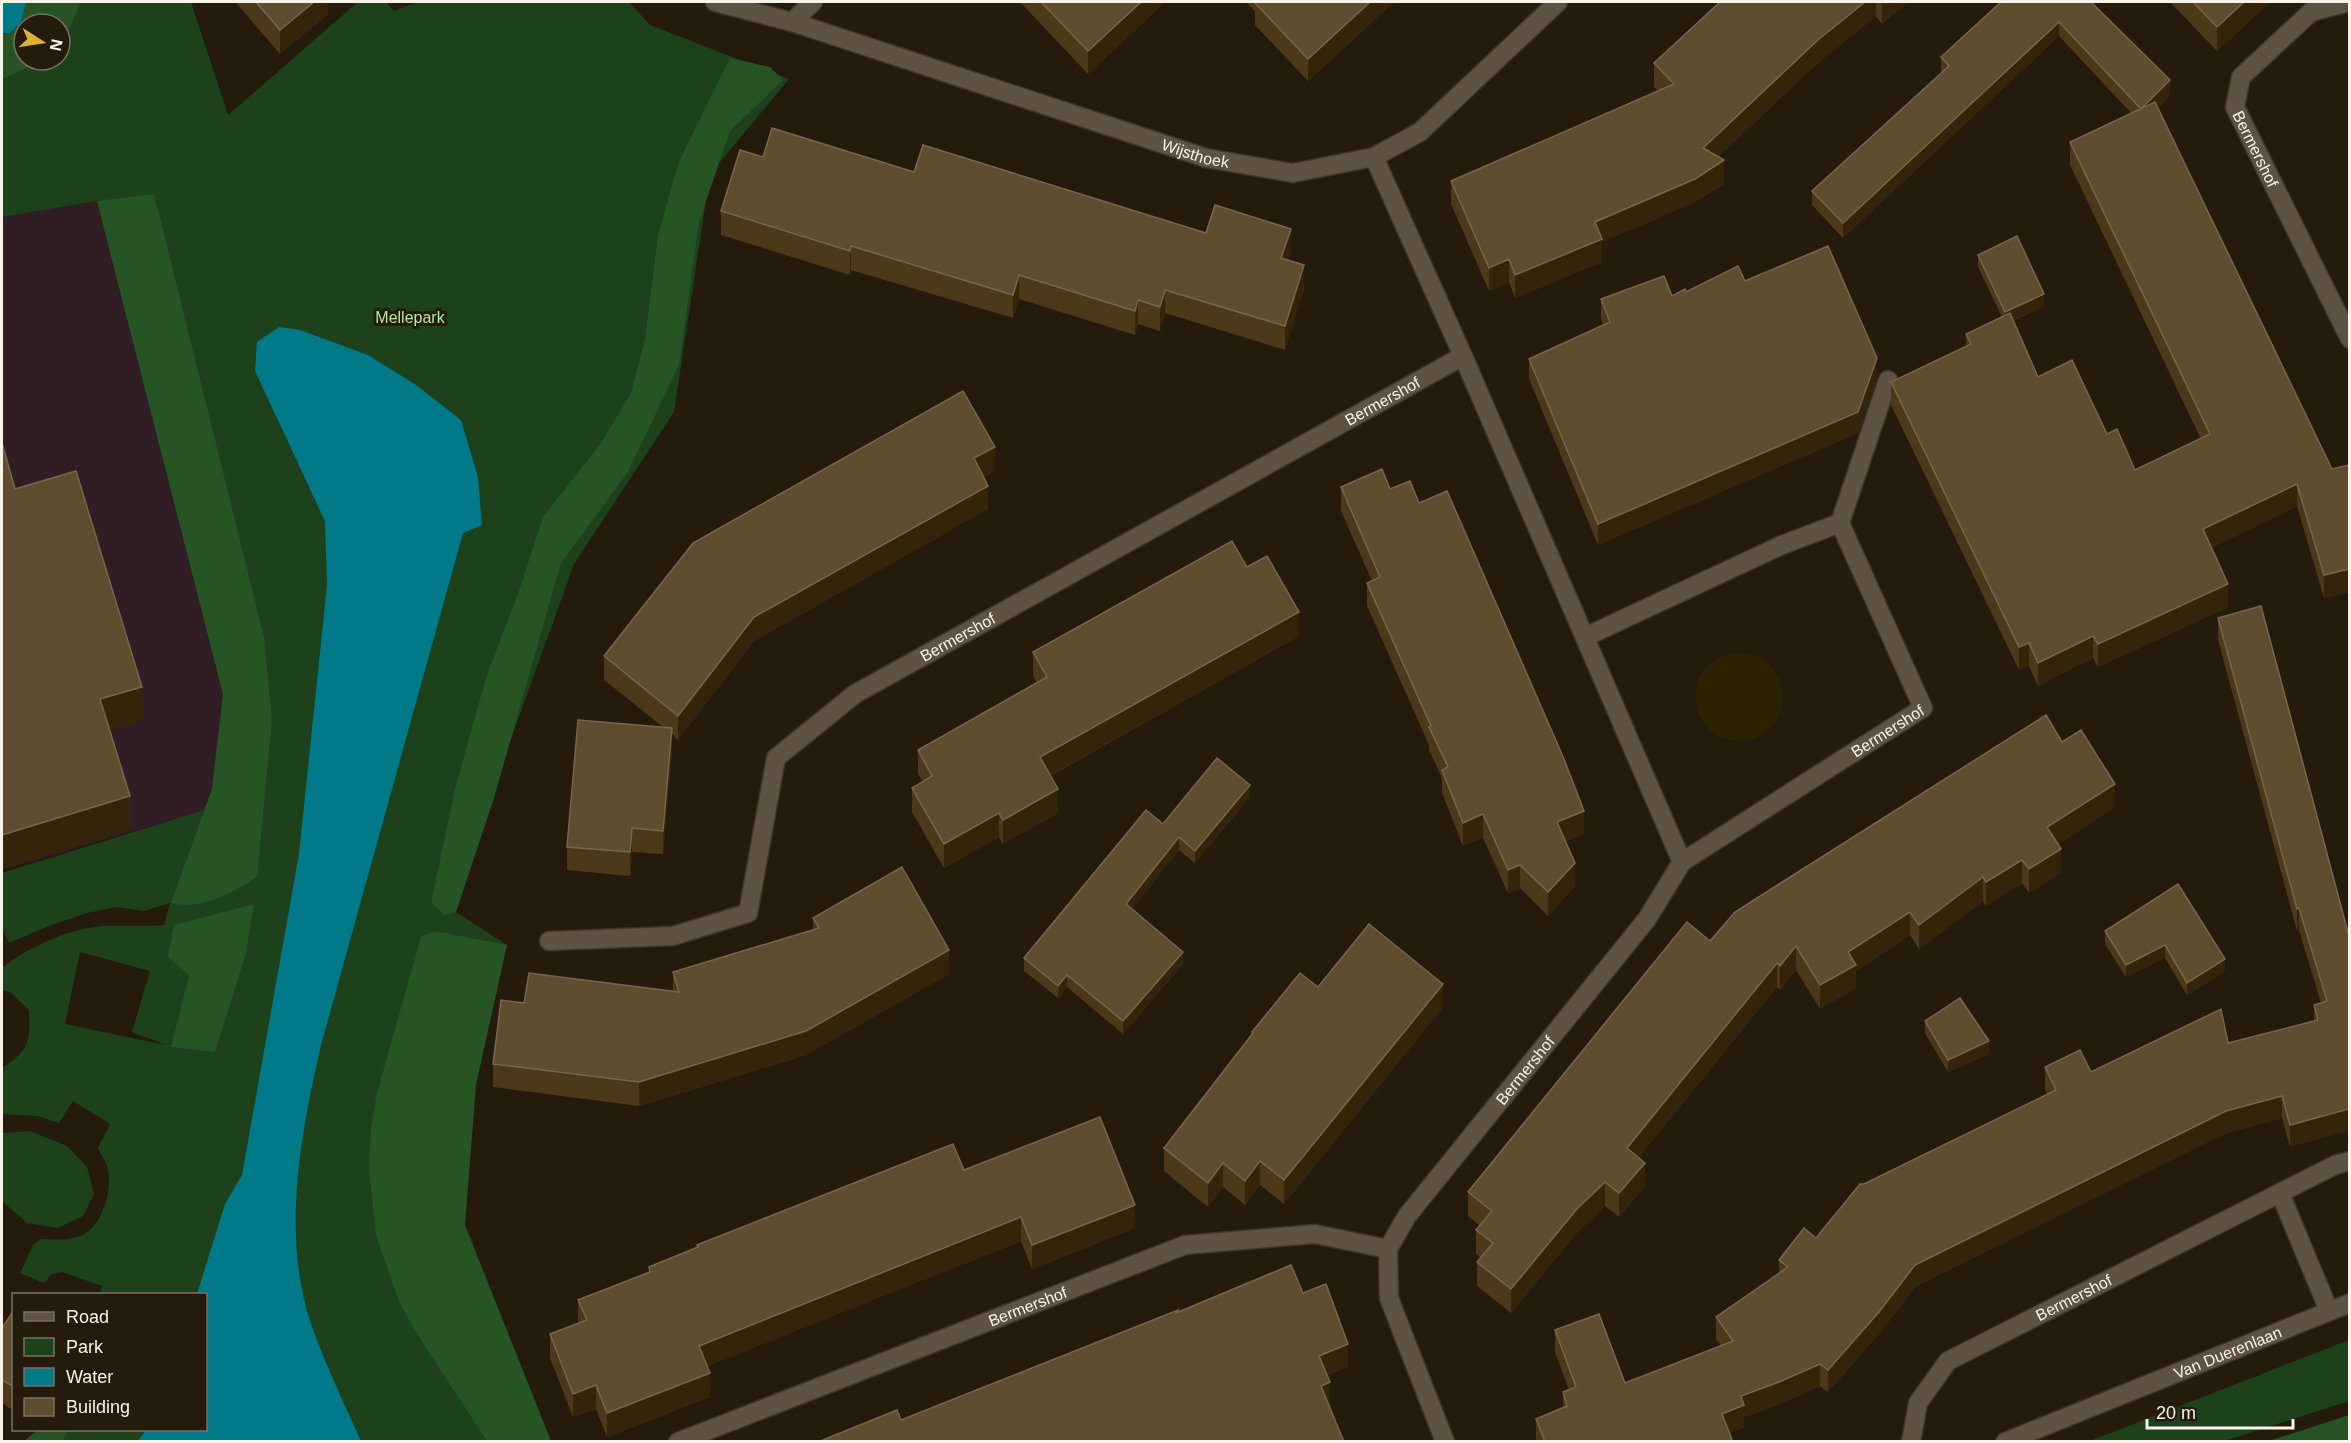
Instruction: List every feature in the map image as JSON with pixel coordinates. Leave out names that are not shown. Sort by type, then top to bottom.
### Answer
[{"type":"street","name":"Wijsthoek","points":[[715,2],[792,22],[1206,158],[1293,172],[1374,157],[1419,132],[1558,2]]},
{"type":"street","points":[[792,22],[813,2]]},
{"type":"street","name":"Bermershof","points":[[2349,2],[2311,12],[2302,20],[2241,77],[2235,107],[2349,339]]},
{"type":"street","points":[[1374,157],[1463,356],[1682,862]]},
{"type":"street","name":"Bermershof","points":[[549,941],[673,936],[748,913],[776,758],[855,694],[1463,356]]},
{"type":"street","points":[[1584,637],[1782,545],[1840,524],[1888,380]]},
{"type":"street","name":"Bermershof","points":[[678,1442],[1185,1245],[1315,1234],[1388,1249],[1407,1216],[1647,919],[1682,862],[1923,708],[1840,524]]},
{"type":"street","name":"Bermershof","points":[[1911,1442],[1918,1403],[1948,1360],[2335,1165],[2349,1161]]},
{"type":"street","points":[[2280,1193],[2329,1311]]},
{"type":"street","points":[[1388,1249],[1389,1298],[1445,1442]]},
{"type":"street","name":"Van Duerenlaan","points":[[2005,1442],[2349,1303]]},
{"type":"shaded area","points":[[97,201],[223,694],[212,789],[204,810],[2,870],[2,217]]},
{"type":"green space","name":"Mellepark","points":[[2,2],[191,2],[228,115],[358,2],[386,2],[394,11],[418,2],[629,2],[650,25],[789,79],[710,174],[674,412],[574,564],[502,764],[456,912],[507,945],[475,1082],[464,1226],[549,1441],[24,1441],[37,1431],[207,1431],[207,1293],[100,1293],[102,1286],[62,1272],[52,1274],[44,1283],[20,1273],[33,1245],[41,1239],[70,1239],[86,1233],[98,1221],[108,1195],[109,1177],[107,1166],[98,1148],[110,1124],[73,1101],[59,1123],[37,1116],[2,1114],[2,1068],[26,1045],[29,1010],[10,992],[2,990],[2,968],[37,946],[76,931],[103,926],[164,925],[170,903],[144,911],[117,907],[87,913],[9,943],[2,928],[2,873],[204,810],[212,789],[223,694],[97,201],[2,217]],"holes":[[[80,952],[150,971],[132,1032],[166,1045],[65,1024]]]},
{"type":"green space","points":[[26,2],[81,2],[72,23],[72,12],[24,12]]},
{"type":"green space","points":[[12,31],[12,72],[18,72],[2,79],[2,33]]},
{"type":"green space","points":[[730,58],[770,67],[783,80],[730,131],[699,222],[679,365],[628,472],[561,563],[494,798],[456,912],[445,915],[431,903],[455,789],[486,678],[520,588],[543,517],[601,443],[631,393],[645,340],[658,235],[678,164]]},
{"type":"green space","points":[[154,194],[264,637],[272,720],[257,877],[216,899],[194,905],[171,903],[212,789],[223,694],[97,201]]},
{"type":"green space","points":[[254,904],[246,953],[215,1052],[171,1047],[189,975],[168,957],[174,925]]},
{"type":"green space","points":[[435,931],[507,945],[476,1085],[465,1225],[551,1441],[487,1441],[419,1337],[399,1302],[376,1235],[369,1169],[371,1128],[377,1093],[421,937]]},
{"type":"green space","points":[[30,1131],[67,1146],[87,1167],[94,1194],[83,1216],[58,1228],[27,1223],[2,1201],[2,1133]]},
{"type":"green space","points":[[2349,1340],[2349,1401],[2224,1441],[2090,1441]]},
{"type":"green space","points":[[2349,1415],[2349,1441],[2269,1441]]},
{"type":"green space","points":[[37,1431],[68,1431],[62,1441],[24,1441]]},
{"type":"sand","points":[[1739,653],[1764,660],[1776,672],[1783,697],[1776,722],[1764,734],[1739,741],[1714,734],[1702,722],[1695,697],[1702,672],[1714,660]]},
{"type":"water","points":[[2,2],[26,2],[24,12],[12,12],[12,31],[2,33]]},
{"type":"water","points":[[279,327],[300,330],[368,355],[416,385],[461,420],[478,477],[482,525],[463,533],[321,1045],[301,1148],[296,1220],[297,1255],[302,1290],[316,1339],[361,1441],[138,1441],[145,1431],[207,1431],[207,1293],[197,1293],[225,1204],[242,1175],[299,854],[327,585],[325,521],[255,371],[257,342]]},
{"type":"building","points":[[256,2],[314,2],[280,30]]},
{"type":"building","points":[[1041,2],[1141,2],[1088,51]]},
{"type":"building","points":[[1370,2],[1308,59],[1255,3]]},
{"type":"building","points":[[1720,2],[1865,2],[1819,39],[1703,148],[1724,160],[1695,179],[1595,222],[1602,239],[1515,275],[1509,259],[1489,268],[1451,181],[1674,84],[1654,63]]},
{"type":"building","points":[[2001,2],[2091,2],[2170,80],[2141,109],[2059,22],[1843,223],[1812,191],[1949,66],[1941,57]]},
{"type":"building","points":[[2193,2],[2244,2],[2217,27]]},
{"type":"building","points":[[2155,102],[2332,469],[2349,465],[2349,569],[2324,575],[2297,484],[2203,529],[2228,584],[2098,644],[2093,636],[2038,663],[2029,643],[2019,647],[1891,382],[1971,344],[1966,334],[2010,313],[2038,377],[2072,360],[2107,434],[2117,429],[2135,470],[2210,434],[2070,142]]},
{"type":"building","points":[[772,128],[914,172],[923,145],[1206,233],[1215,205],[1291,229],[1281,258],[1304,265],[1285,326],[1165,290],[1160,307],[1138,300],[1135,311],[1019,275],[1013,295],[851,246],[850,251],[721,211],[740,150],[763,157]]},
{"type":"building","points":[[2017,236],[2044,294],[2005,312],[1978,255]]},
{"type":"building","points":[[1828,246],[1877,358],[1858,412],[1598,524],[1529,359],[1610,322],[1601,299],[1664,276],[1672,296],[1685,289],[1686,292],[1738,266],[1745,281]]},
{"type":"building","points":[[963,391],[995,447],[974,458],[988,486],[754,617],[678,716],[604,656],[693,543]]},
{"type":"building","points":[[2,443],[15,489],[76,471],[142,687],[100,699],[130,796],[2,835]]},
{"type":"building","points":[[1382,469],[1390,489],[1410,481],[1419,503],[1447,491],[1564,759],[1584,811],[1557,822],[1575,863],[1548,892],[1520,865],[1508,870],[1483,814],[1463,823],[1442,770],[1448,767],[1367,583],[1380,577],[1341,487]]},
{"type":"building","points":[[1232,541],[1247,567],[1267,556],[1299,612],[1040,757],[1058,789],[1003,820],[999,813],[944,844],[912,788],[932,776],[918,750],[1047,677],[1033,652]]},
{"type":"building","points":[[2261,606],[2349,936],[2349,1109],[2290,1125],[2282,1096],[2226,1111],[1915,1265],[1879,1312],[1828,1370],[1820,1364],[1741,1396],[1744,1405],[1722,1414],[1733,1442],[1545,1442],[1536,1419],[1567,1406],[1563,1392],[1576,1387],[1555,1330],[1599,1314],[1625,1383],[1733,1341],[1716,1317],[1788,1267],[1779,1260],[1804,1228],[1816,1238],[1860,1184],[2056,1090],[2045,1067],[2080,1050],[2091,1072],[2221,1009],[2228,1043],[2318,1020],[2314,1005],[2327,1001],[2299,908],[2297,909],[2218,618]]},
{"type":"building","points":[[2046,715],[2062,742],[2081,730],[2115,784],[2047,827],[2061,849],[2029,869],[2022,860],[1986,882],[1983,877],[1919,925],[1910,912],[1848,952],[1856,965],[1820,985],[1796,946],[1780,966],[1777,963],[1627,1148],[1645,1163],[1619,1193],[1605,1182],[1576,1210],[1511,1289],[1477,1262],[1493,1243],[1476,1230],[1492,1211],[1468,1192],[1687,922],[1710,941],[1735,912]]},
{"type":"building","points":[[578,720],[672,728],[663,831],[632,828],[630,852],[567,847]]},
{"type":"building","points":[[1217,758],[1250,785],[1195,851],[1179,837],[1126,904],[1183,952],[1123,1021],[1067,975],[1058,986],[1024,958],[1146,810],[1163,824]]},
{"type":"building","points":[[902,867],[949,950],[806,1031],[639,1082],[493,1064],[501,1000],[524,1003],[529,973],[679,992],[673,972],[819,928],[813,918]]},
{"type":"building","points":[[2178,884],[2225,959],[2187,983],[2165,945],[2126,965],[2105,931]]},
{"type":"building","points":[[1369,924],[1443,984],[1284,1180],[1260,1161],[1245,1181],[1223,1163],[1208,1183],[1164,1148],[1300,973],[1318,987]]},
{"type":"building","points":[[1960,998],[1989,1041],[1948,1060],[1925,1021]]},
{"type":"building","points":[[1100,1117],[1135,1205],[1032,1245],[1021,1217],[699,1346],[710,1373],[607,1413],[596,1385],[573,1394],[550,1334],[587,1320],[578,1300],[650,1272],[649,1267],[698,1247],[697,1245],[953,1144],[964,1170]]},
{"type":"building","points":[[1291,1265],[1303,1293],[1326,1284],[1348,1344],[1319,1356],[1330,1382],[1321,1386],[1344,1442],[818,1442],[897,1410],[901,1420],[1178,1310],[1176,1313]]},
{"type":"building","points":[[12,1313],[12,1386],[2,1380],[2,1328]]}]
